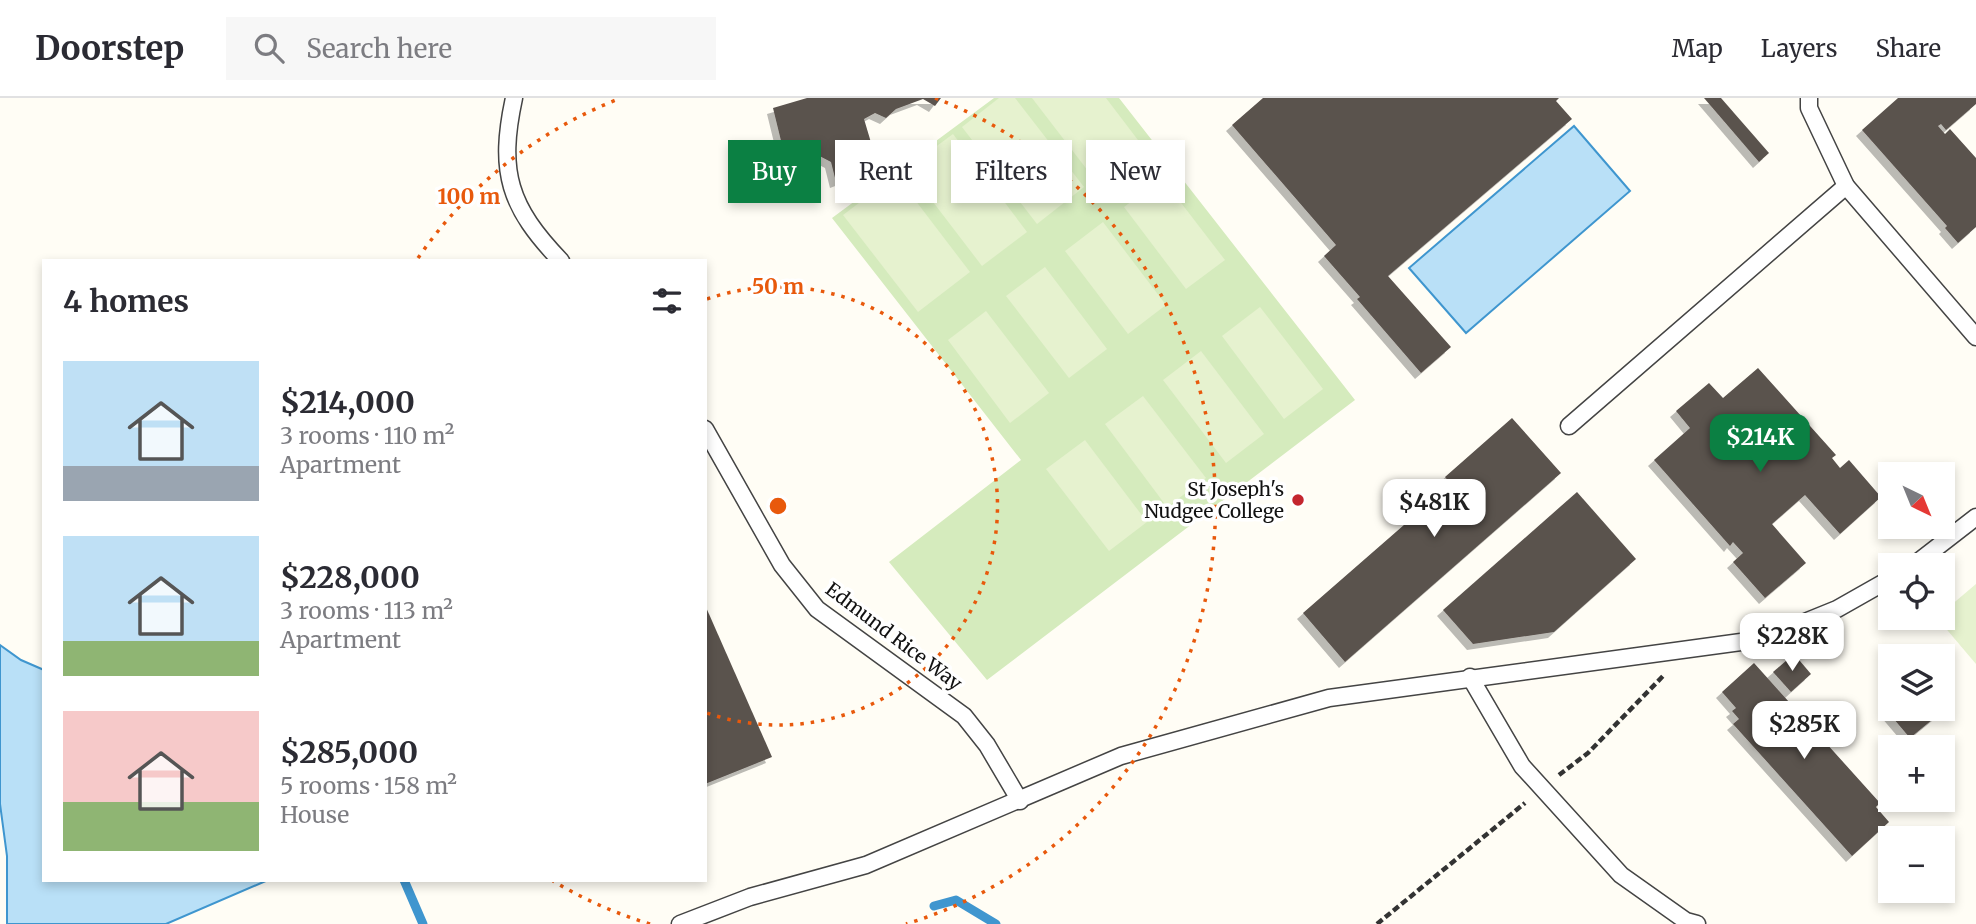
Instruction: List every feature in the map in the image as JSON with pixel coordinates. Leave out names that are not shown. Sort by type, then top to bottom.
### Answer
[{"type":"lane","points":[[514,98],[506,135],[508,173],[520,211],[533,231],[559,259]]},
{"type":"lane","points":[[1809,98],[1809,108],[1846,186],[1976,337]]},
{"type":"lane","points":[[1569,426],[1846,186]]},
{"type":"lane","name":"Edmund Rice Way","points":[[707,433],[782,565],[817,609],[964,716],[987,745],[1020,801]]},
{"type":"lane","points":[[1930,553],[1976,517]]},
{"type":"lane","points":[[680,924],[750,897],[866,865],[1121,756],[1329,698],[1763,639],[1837,609],[1878,586]]},
{"type":"lane","points":[[1470,677],[1522,766],[1621,875],[1686,920],[1696,924]]},
{"type":"green space","points":[[994,98],[1119,98],[1152,140],[1086,140],[1086,203],[1185,203],[1185,182],[1355,400],[987,680],[889,562],[1021,460],[832,218],[852,203],[937,203],[937,140]]},
{"type":"green space","points":[[999,98],[1015,98],[1048,140],[972,140],[962,127]]},
{"type":"green space","points":[[1032,98],[1106,98],[1138,140],[1086,140],[1086,168],[1072,150],[1072,140],[1064,140]]},
{"type":"green space","points":[[953,134],[958,140],[951,140],[951,203],[1005,203],[1027,232],[982,266],[934,203],[937,203],[937,146]]},
{"type":"green space","points":[[1072,172],[1084,187],[1072,196]]},
{"type":"green space","points":[[859,203],[917,203],[970,272],[918,312],[843,215]]},
{"type":"green space","points":[[1021,203],[1064,203],[1037,224]]},
{"type":"green space","points":[[1129,203],[1181,203],[1225,260],[1186,289],[1124,207]]},
{"type":"green space","points":[[1103,222],[1166,305],[1128,334],[1065,251]]},
{"type":"green space","points":[[1045,267],[1107,349],[1069,378],[1006,296]]},
{"type":"green space","points":[[1260,307],[1323,389],[1284,419],[1222,336]]},
{"type":"green space","points":[[986,311],[1049,393],[1010,423],[948,340]]},
{"type":"green space","points":[[1201,351],[1264,434],[1226,463],[1163,380]]},
{"type":"green space","points":[[1143,396],[1206,478],[1167,507],[1105,424]]},
{"type":"green space","points":[[1085,440],[1147,522],[1109,551],[1046,469]]},
{"type":"green space","points":[[1976,584],[1976,664],[1947,630],[1955,630],[1955,602]]},
{"type":"water","points":[[1574,126],[1630,191],[1466,333],[1409,268]]},
{"type":"water","points":[[0,645],[21,660],[42,669],[42,882],[263,882],[166,924],[7,924],[7,856],[0,804]]},
{"type":"building","points":[[807,98],[941,98],[935,106],[923,99],[896,109],[886,118],[875,113],[864,119],[870,140],[835,140],[835,178],[831,162],[821,157],[821,140],[781,140],[773,108]]},
{"type":"building","points":[[1263,98],[1559,98],[1556,101],[1572,119],[1388,276],[1451,347],[1421,373],[1324,256],[1336,245],[1232,125]]},
{"type":"building","points":[[1704,98],[1721,98],[1769,153],[1759,162]]},
{"type":"building","points":[[1898,98],[1976,98],[1976,104],[1946,130],[1941,124],[1938,126],[1945,134],[1950,129],[1976,158],[1976,227],[1958,243],[1945,228],[1947,226],[1862,130]]},
{"type":"building","points":[[1758,368],[1836,455],[1832,458],[1840,468],[1849,460],[1878,494],[1878,500],[1840,534],[1805,495],[1772,524],[1806,563],[1765,598],[1733,562],[1743,553],[1733,542],[1730,546],[1654,460],[1690,428],[1676,411],[1709,383],[1723,398]]},
{"type":"building","points":[[1512,418],[1561,473],[1345,662],[1303,613],[1451,484],[1445,477]]},
{"type":"building","points":[[1577,492],[1636,559],[1554,632],[1473,644],[1443,610]]},
{"type":"building","points":[[707,610],[772,757],[707,783]]},
{"type":"building","points":[[1794,654],[1811,674],[1791,692],[1773,672]]},
{"type":"building","points":[[1754,663],[1878,801],[1878,812],[1889,822],[1885,826],[1878,826],[1878,832],[1852,856],[1733,724],[1739,719],[1732,711],[1736,708],[1722,692]]},
{"type":"building","points":[[1896,721],[1931,721],[1914,735],[1907,735]]},
{"type":"waterway","points":[[405,882],[423,924]]},
{"type":"waterway","points":[[934,906],[956,900],[996,924]]},
{"type":"place","name":"St Joseph's Nudgee College","points":[[1298,500]]}]
